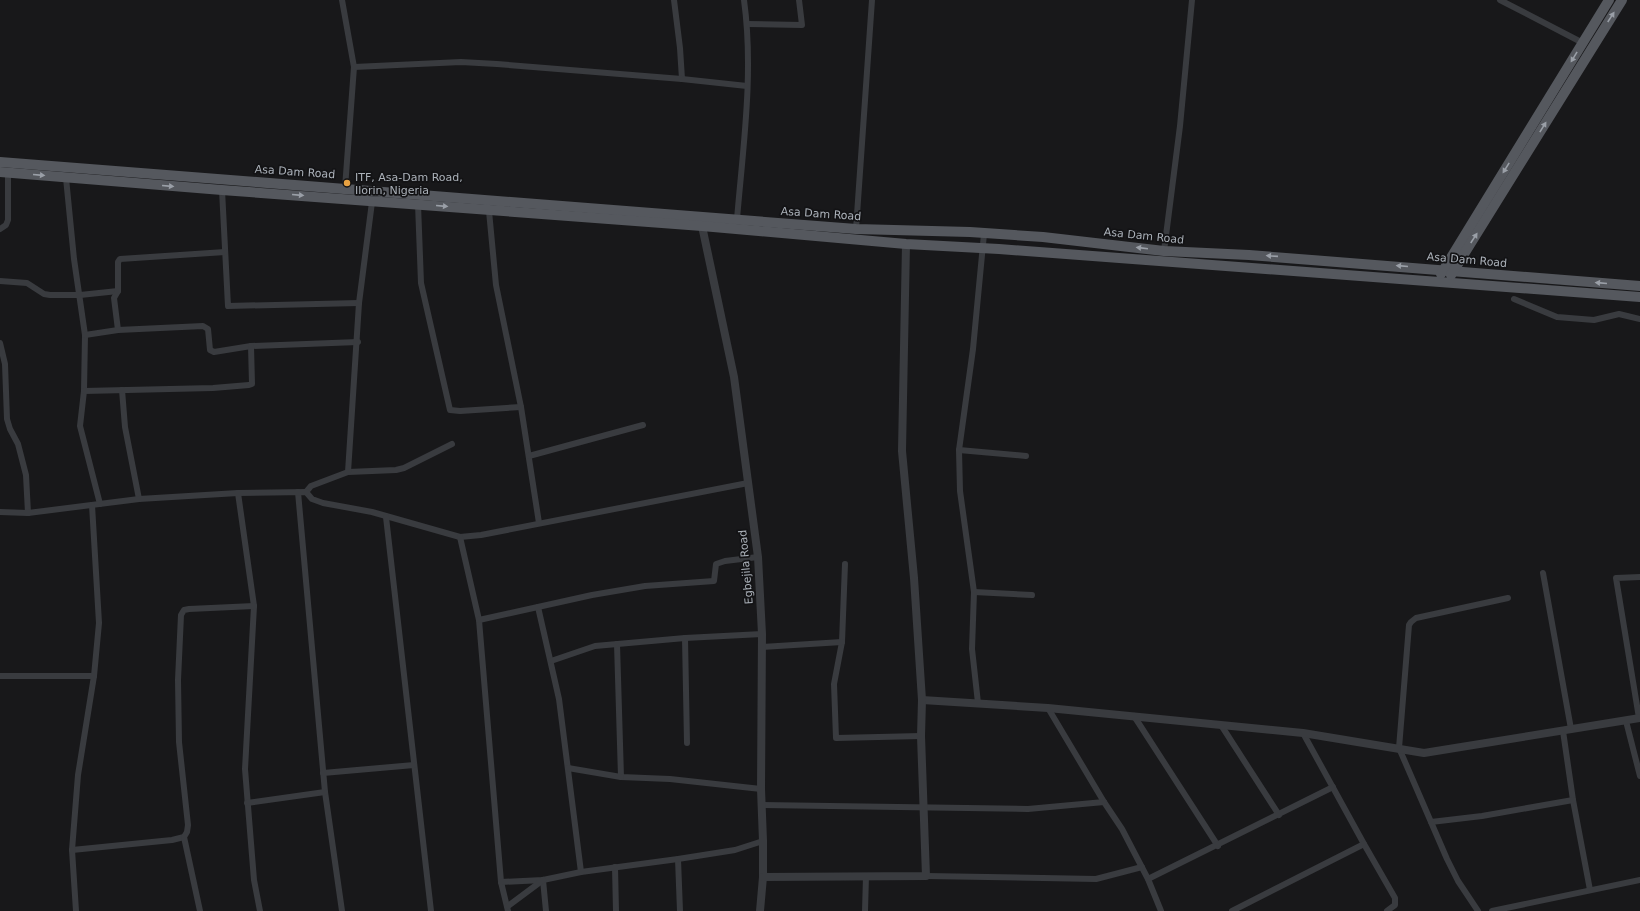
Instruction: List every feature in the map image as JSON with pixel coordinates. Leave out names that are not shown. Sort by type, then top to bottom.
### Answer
[{"type":"main road","points":[[1448,270],[1465,252],[1583,43],[1609,0]]},
{"type":"main road","points":[[1442,282],[1448,270],[1452,256],[1622,0]]},
{"type":"main road","name":"Asa Dam Road","points":[[0,162],[284,183],[856,229],[970,232],[1043,237],[1164,251],[1248,254],[1640,286]]},
{"type":"main road","name":"Asa Dam Road","points":[[4,172],[372,202],[418,204],[489,211],[702,226],[906,244],[983,248],[1640,297]]},
{"type":"main road","points":[[282,194],[284,183]]},
{"type":"main road","points":[[1465,252],[1467,262],[1478,273]]},
{"type":"main road","points":[[1425,268],[1452,256]]},
{"type":"street","points":[[342,0],[354,67],[344,188]]},
{"type":"street","points":[[674,0],[682,79]]},
{"type":"street","points":[[737,219],[748,86],[747,24],[744,0]]},
{"type":"street","points":[[747,24],[802,24],[799,0]]},
{"type":"street","points":[[856,229],[872,0]]},
{"type":"street","points":[[1164,251],[1180,126],[1192,0]]},
{"type":"street","points":[[1500,0],[1583,43]]},
{"type":"street","points":[[354,67],[461,62],[504,64],[748,86]]},
{"type":"street","points":[[0,229],[6,225],[8,220],[4,172]]},
{"type":"street","points":[[66,178],[74,259],[85,335],[84,391],[80,426],[100,504]]},
{"type":"street","points":[[222,190],[228,306],[359,303]]},
{"type":"street","points":[[348,472],[358,342],[359,303],[372,202]]},
{"type":"street","points":[[418,204],[421,283],[450,410],[460,411],[521,408]]},
{"type":"street","points":[[489,211],[496,285],[521,408],[539,523]]},
{"type":"street","name":"Egbejila Road","points":[[702,226],[734,377],[758,557],[762,634],[761,789],[763,877],[760,911]]},
{"type":"street","points":[[978,703],[972,649],[974,592],[960,491],[959,450],[973,349],[984,234]]},
{"type":"street","points":[[906,244],[902,451],[914,578],[922,700],[921,736],[926,876]]},
{"type":"street","points":[[118,330],[114,298],[118,291],[118,262],[120,260],[225,252]]},
{"type":"street","points":[[0,281],[27,283],[44,294],[80,295],[118,291]]},
{"type":"street","points":[[1514,299],[1557,317],[1594,320],[1619,314],[1640,319]]},
{"type":"street","points":[[85,335],[118,330],[203,326],[208,329],[212,352],[250,346],[358,342]]},
{"type":"street","points":[[0,343],[5,364],[7,419],[10,429],[18,444],[26,475],[28,513]]},
{"type":"street","points":[[84,391],[214,388],[249,385],[252,384],[250,346]]},
{"type":"street","points":[[122,390],[125,427],[139,499]]},
{"type":"street","points":[[529,456],[643,425]]},
{"type":"street","points":[[306,492],[311,486],[348,472],[396,470],[404,468],[452,444]]},
{"type":"street","points":[[959,450],[1026,456]]},
{"type":"street","points":[[0,512],[28,513],[139,499],[238,493],[306,492],[312,499],[323,503],[372,512],[460,537],[481,535],[748,483]]},
{"type":"street","points":[[298,492],[325,792],[342,911]]},
{"type":"street","points":[[238,493],[254,606],[245,769],[254,880],[260,911]]},
{"type":"street","points":[[76,911],[72,850],[78,775],[94,676],[99,623],[92,505]]},
{"type":"street","points":[[386,517],[431,911]]},
{"type":"street","points":[[460,537],[479,620],[501,882],[508,909],[543,880]]},
{"type":"street","points":[[479,620],[592,595],[645,586],[714,580],[716,564],[725,561],[758,557]]},
{"type":"street","points":[[845,564],[842,642],[834,684],[836,738],[921,736]]},
{"type":"street","points":[[1543,573],[1567,730],[1573,800],[1590,890]]},
{"type":"street","points":[[922,700],[1048,708],[1303,733],[1424,752],[1626,721],[1640,718],[1616,578],[1640,577]]},
{"type":"street","points":[[974,592],[1032,595]]},
{"type":"street","points":[[1478,911],[1458,881],[1399,748],[1403,687],[1409,626],[1411,622],[1416,618],[1508,598]]},
{"type":"street","points":[[200,911],[184,837],[187,832],[188,825],[179,742],[178,680],[182,612],[189,609],[254,606]]},
{"type":"street","points":[[538,607],[559,699],[581,872]]},
{"type":"street","points":[[551,661],[595,646],[685,638],[762,634]]},
{"type":"street","points":[[685,638],[687,743]]},
{"type":"street","points":[[761,647],[842,642]]},
{"type":"street","points":[[617,644],[621,777]]},
{"type":"street","points":[[0,676],[94,676]]},
{"type":"street","points":[[1048,708],[1104,802],[1122,829],[1148,879],[1161,911]]},
{"type":"street","points":[[1134,716],[1218,846]]},
{"type":"street","points":[[1626,721],[1640,776]]},
{"type":"street","points":[[1221,725],[1279,815]]},
{"type":"street","points":[[1303,733],[1395,898],[1395,904],[1387,911]]},
{"type":"street","points":[[324,773],[414,765]]},
{"type":"street","points":[[568,768],[621,777],[670,779],[761,789]]},
{"type":"street","points":[[1148,879],[1218,846],[1333,788]]},
{"type":"street","points":[[247,802],[325,792]]},
{"type":"street","points":[[1431,822],[1482,816],[1573,800]]},
{"type":"street","points":[[762,805],[1028,809],[1104,802]]},
{"type":"street","points":[[72,850],[172,840],[184,837]]},
{"type":"street","points":[[501,882],[543,880],[581,872],[735,850],[763,840]]},
{"type":"street","points":[[1232,911],[1364,844]]},
{"type":"street","points":[[678,859],[680,911]]},
{"type":"street","points":[[615,867],[616,911]]},
{"type":"street","points":[[763,877],[926,876],[1096,879],[1142,867]]},
{"type":"street","points":[[865,911],[866,876]]},
{"type":"street","points":[[543,880],[546,911]]},
{"type":"street","points":[[1492,911],[1640,880]]},
{"type":"place","name":"ITF, Asa-Dam Road, Ilorin, Nigeria","points":[[347,183]]}]
